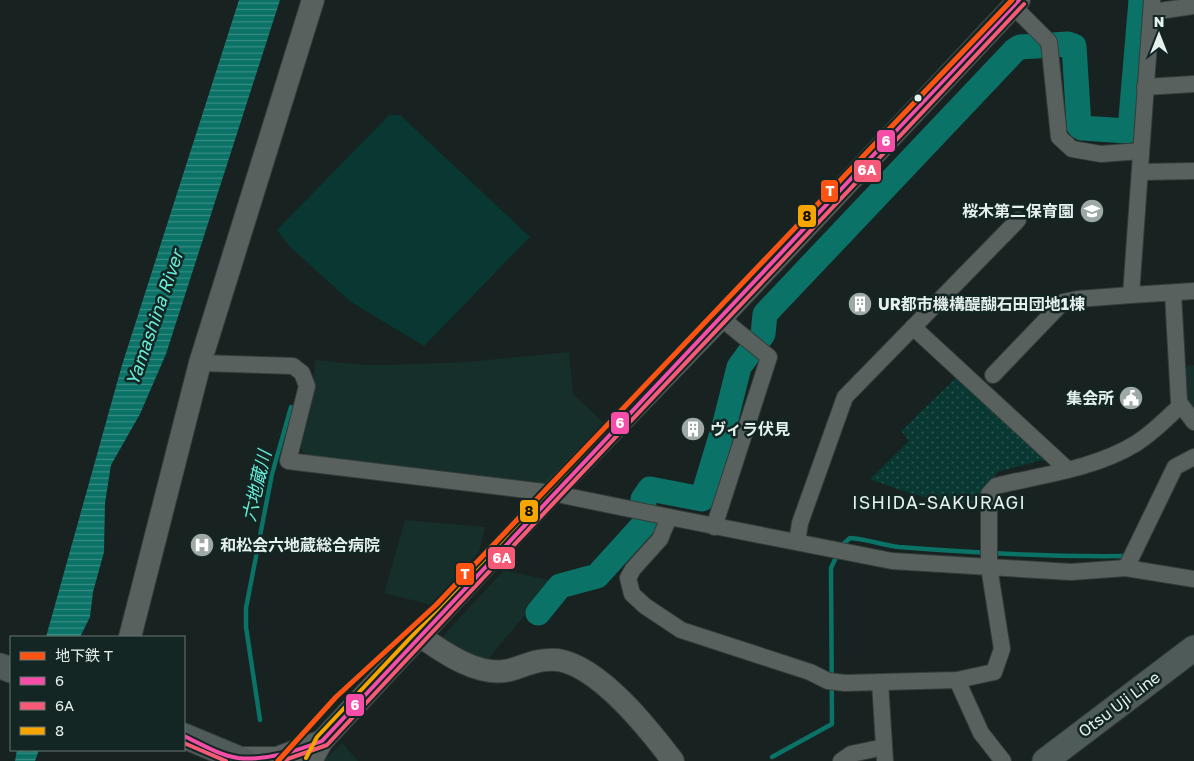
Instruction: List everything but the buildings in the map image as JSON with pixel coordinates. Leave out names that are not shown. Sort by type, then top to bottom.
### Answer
[{"type":"main road","name":"Otsu Uji Line","points":[[1045,761],[1194,648]]},
{"type":"main road","points":[[185,736],[241,759]]},
{"type":"street","points":[[130,636],[200,363],[313,0]]},
{"type":"street","points":[[311,761],[322,741],[552,493],[721,318],[1016,3],[1050,46],[1059,137],[1072,149],[1101,154],[1141,151]]},
{"type":"street","points":[[1131,295],[1152,6],[1194,6]]},
{"type":"street","points":[[1145,87],[1194,84]]},
{"type":"street","points":[[1140,172],[1194,172]]},
{"type":"street","points":[[797,542],[800,523],[845,396],[1018,220]]},
{"type":"street","points":[[993,375],[1063,302],[1078,299],[1194,291]]},
{"type":"street","points":[[1173,293],[1179,402],[1194,422]]},
{"type":"street","points":[[714,527],[769,357],[721,318]]},
{"type":"street","points":[[913,328],[1067,469]]},
{"type":"street","points":[[200,363],[293,366],[302,373],[307,386],[288,461],[552,493],[714,527],[892,561],[1071,572],[1126,568],[1194,578]]},
{"type":"street","points":[[662,516],[660,539],[633,569],[628,578],[632,594],[645,606],[681,630],[810,672],[828,681],[957,680],[994,672],[1002,649],[989,567],[989,494],[996,486],[1105,459],[1136,444],[1181,405]]},
{"type":"street","points":[[1126,568],[1175,467],[1190,458],[1194,442]]},
{"type":"street","points":[[420,636],[468,664],[489,671],[509,670],[533,661],[546,659],[565,662],[579,668],[620,699],[649,729],[673,761]]},
{"type":"street","points":[[957,680],[981,732],[1003,761]]},
{"type":"street","points":[[841,761],[852,754],[885,754],[880,682]]},
{"type":"street","points":[[241,759],[277,758],[322,741]]},
{"type":"shaded area","points":[[389,115],[400,115],[530,237],[424,346],[351,302],[290,247],[277,230]]},
{"type":"shaded area","points":[[569,352],[573,394],[603,422],[545,484],[307,457],[300,448],[311,402],[315,360],[364,365],[386,365],[468,362]]},
{"type":"shaded area","points":[[1194,365],[1194,420],[1182,402],[1180,366]]},
{"type":"shaded area","points":[[963,371],[1053,457],[997,472],[983,501],[970,503],[956,503],[926,498],[870,479],[909,441],[901,431]]},
{"type":"shaded area","points":[[405,520],[485,527],[479,552],[431,605],[384,593]]},
{"type":"shaded area","points":[[504,570],[553,581],[485,663],[441,638]]},
{"type":"shaded area","points":[[342,743],[358,761],[325,761],[325,760]]},
{"type":"water","name":"Yamashina River","points":[[239,0],[280,0],[166,354],[140,414],[111,465],[105,503],[104,552],[93,592],[90,617],[80,636],[46,636],[122,365]]},
{"type":"water","points":[[17,751],[39,751],[35,761],[15,761]]},
{"type":"waterway","points":[[538,613],[560,586],[597,576],[646,522],[643,499],[650,489],[702,499],[725,423],[739,367],[763,334],[765,314],[1014,51],[1020,47],[1068,44],[1074,46],[1079,126],[1082,128],[1130,130],[1141,0]]},
{"type":"waterway","name":"六地蔵川","points":[[260,720],[246,627],[246,608],[272,474],[291,407]]},
{"type":"waterway","points":[[841,546],[850,538],[899,547],[956,551],[1040,555],[1125,556]]},
{"type":"waterway","points":[[772,757],[832,724],[831,568],[838,553]]},
{"type":"metro line","name":"T","points":[[278,761],[336,697],[436,605],[1012,0]]},
{"type":"transit line","name":"8","points":[[306,758],[317,737],[1010,0]]},
{"type":"transit line","name":"6","points":[[185,736],[224,754],[249,759],[270,757],[322,741],[1019,0]]},
{"type":"transit line","name":"6A","points":[[282,761],[327,745],[1024,4]]},
{"type":"transit line","name":"6A","points":[[185,743],[226,761]]},
{"type":"place","name":"桜木第二保育園","points":[[1092,211]]},
{"type":"place","name":"UR都市機構醍醐石田団地1棟","points":[[860,304]]},
{"type":"place","name":"集会所","points":[[1131,398]]},
{"type":"place","name":"ヴィラ伏見","points":[[693,429]]},
{"type":"place","name":"和松会六地蔵総合病院","points":[[202,545]]},
{"type":"district","name":"ISHIDA-SAKURAGI","points":[[939,503]]}]
